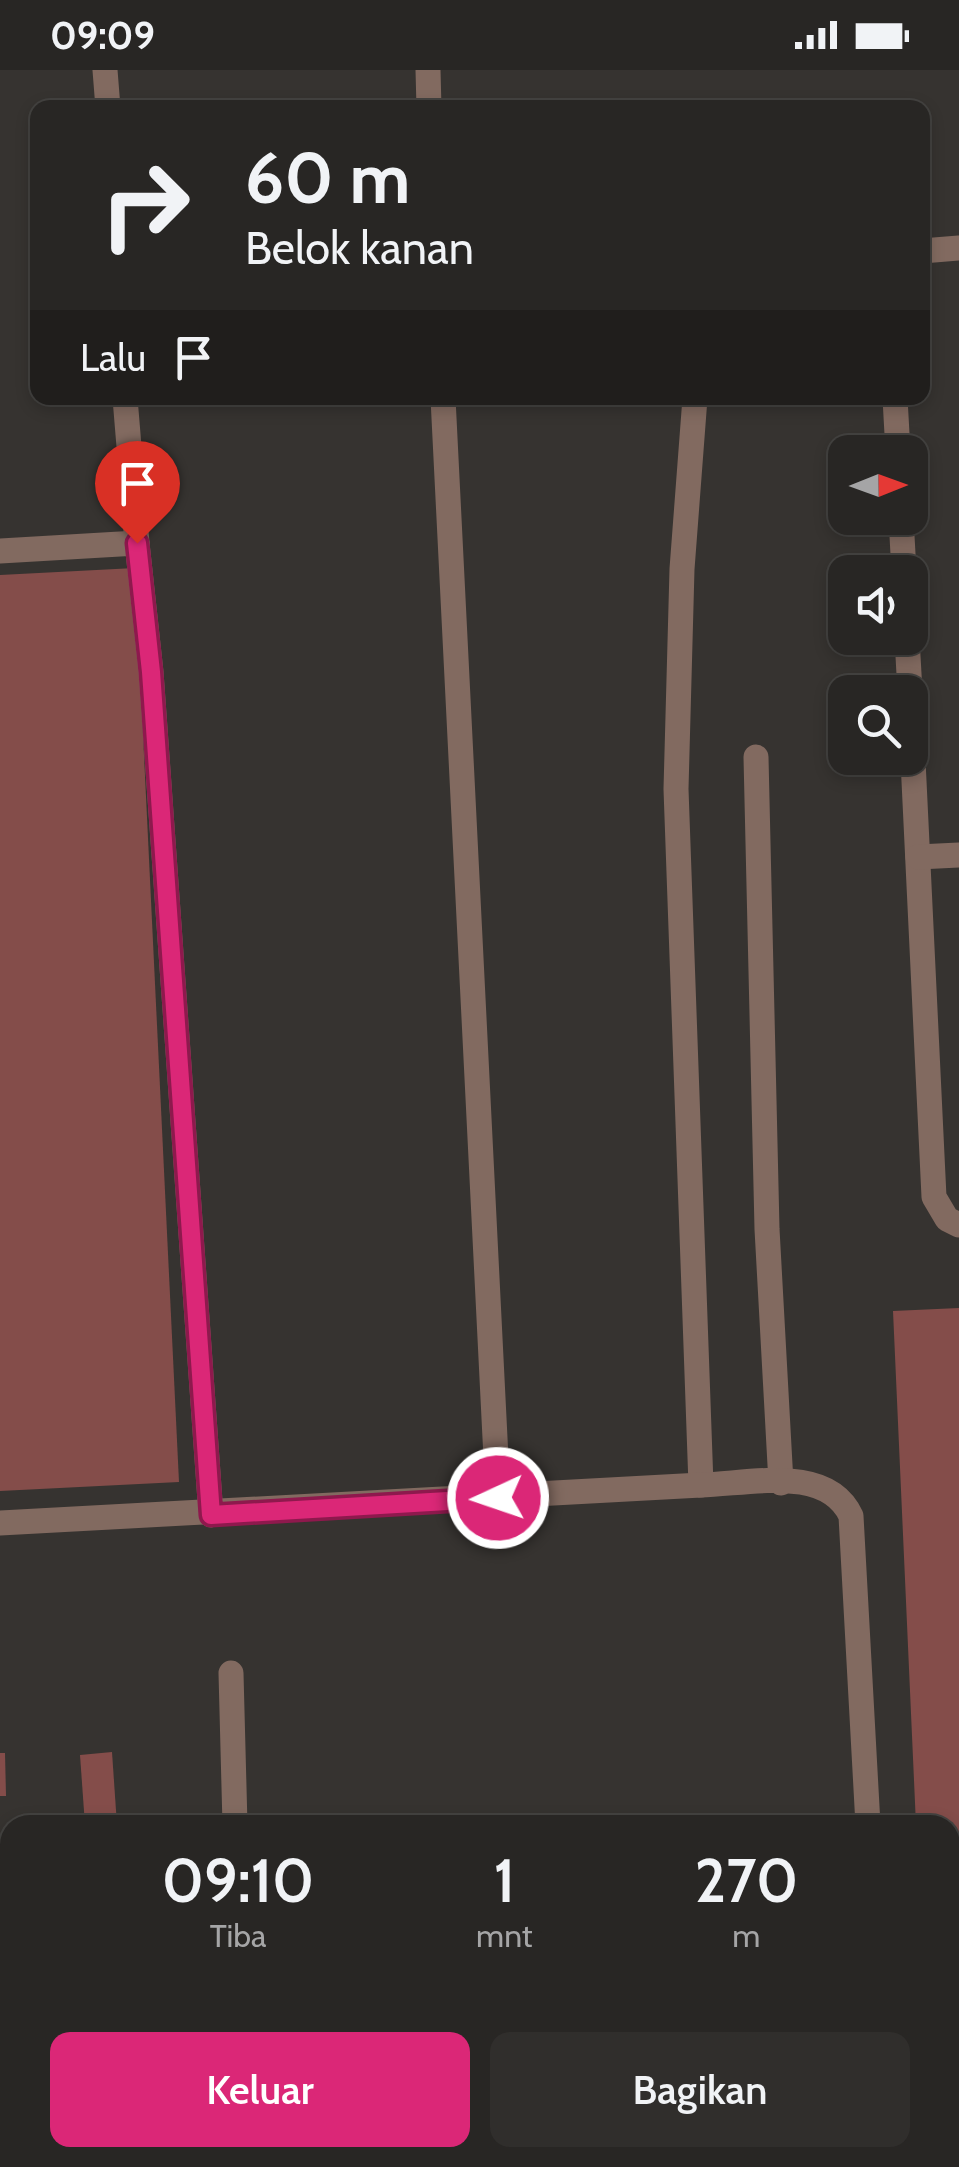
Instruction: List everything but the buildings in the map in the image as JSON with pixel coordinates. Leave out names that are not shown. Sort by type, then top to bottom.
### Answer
[{"type":"street","points":[[106,70],[108,100]]},
{"type":"street","points":[[428,70],[430,100]]},
{"type":"street","points":[[930,250],[959,248]]},
{"type":"street","points":[[126,405],[151,672],[211,1515]]},
{"type":"street","points":[[442,405],[498,1498]]},
{"type":"street","points":[[694,405],[681,586],[676,789],[701,1485]]},
{"type":"street","points":[[895,405],[897,435]]},
{"type":"street","points":[[0,551],[137,543]]},
{"type":"street","points":[[756,756],[767,1229],[781,1483]]},
{"type":"street","points":[[914,775],[934,1197],[948,1219],[959,1225]]},
{"type":"street","points":[[918,858],[959,856]]},
{"type":"street","points":[[0,1523],[211,1515],[701,1485],[808,1482],[827,1487],[844,1500],[851,1516],[867,1815]]},
{"type":"street","points":[[231,1673],[235,1815]]},
{"type":"route","points":[[137,543],[151,672],[211,1515],[498,1498]]}]
